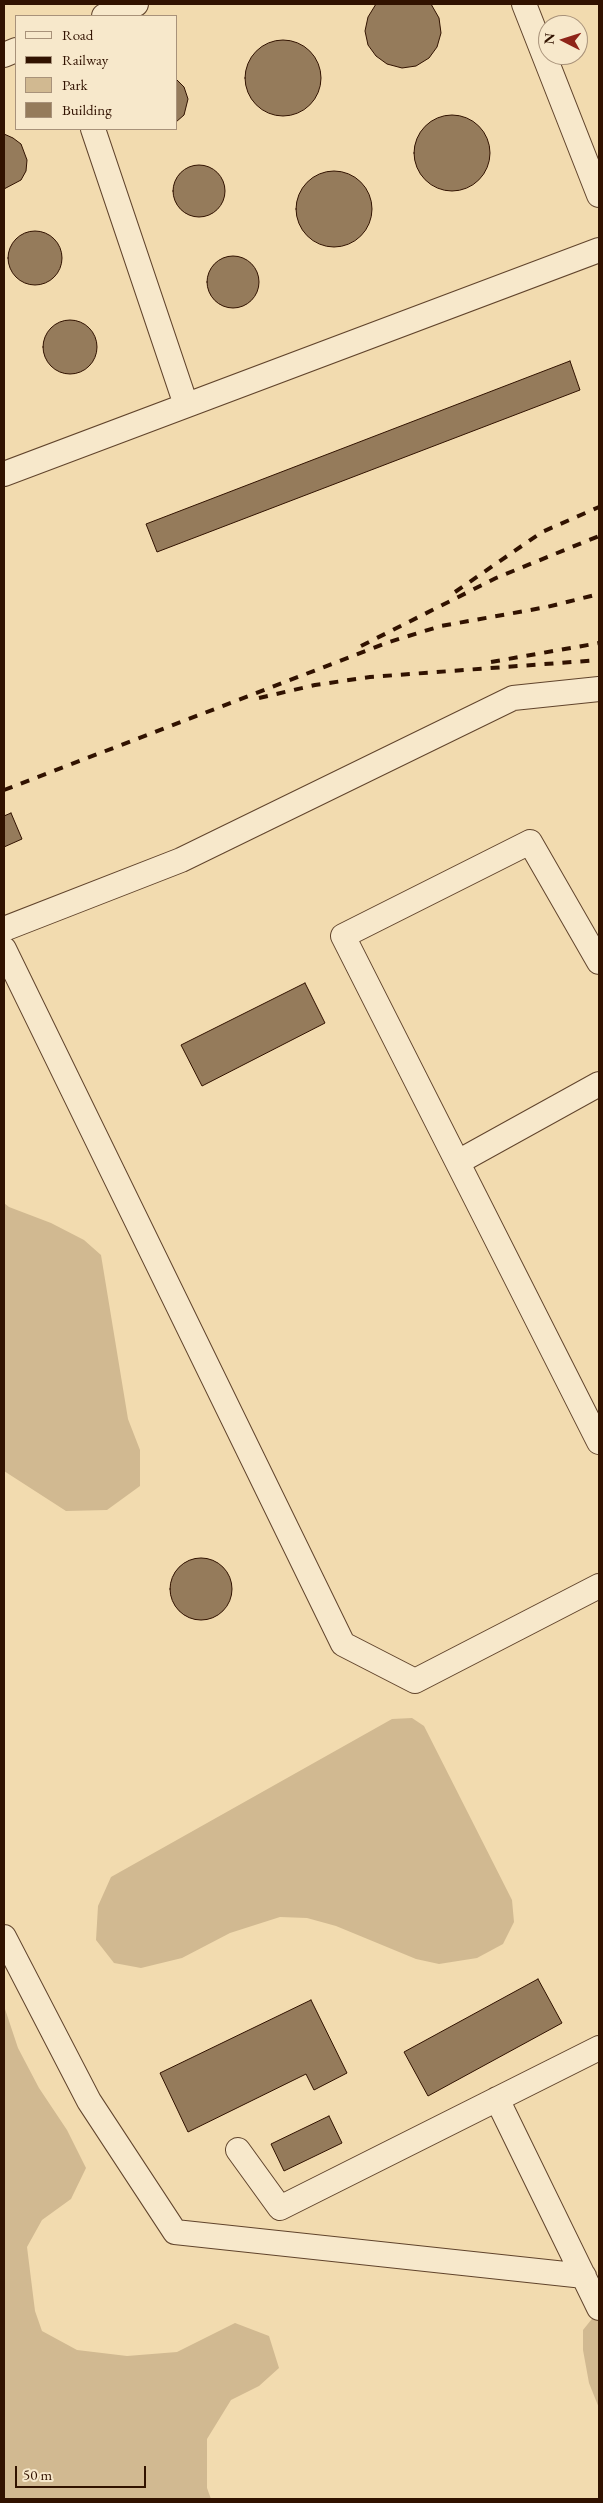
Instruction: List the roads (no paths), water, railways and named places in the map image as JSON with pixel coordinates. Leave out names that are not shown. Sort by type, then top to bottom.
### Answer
[{"type":"lane","points":[[107,15],[136,4]]},
{"type":"lane","points":[[524,4],[599,195]]},
{"type":"lane","points":[[93,130],[186,405]]},
{"type":"lane","points":[[4,474],[599,250]]},
{"type":"lane","points":[[4,929],[181,860],[513,698],[599,689]]},
{"type":"lane","points":[[599,962],[530,842],[343,936],[599,1442]]},
{"type":"lane","points":[[4,949],[343,1644],[415,1681],[599,1586]]},
{"type":"lane","points":[[458,1162],[599,1084]]},
{"type":"lane","points":[[4,1937],[88,2102],[175,2232],[584,2276]]},
{"type":"lane","points":[[238,2150],[280,2208],[599,2048]]},
{"type":"lane","points":[[497,2099],[599,2308]]},
{"type":"railway","points":[[455,592],[542,532],[599,507]]},
{"type":"railway","points":[[361,646],[496,578],[599,536]]},
{"type":"railway","points":[[4,790],[389,642],[441,626],[547,607],[599,594]]},
{"type":"railway","points":[[491,662],[599,643]]},
{"type":"railway","points":[[259,698],[315,685],[370,677],[599,660]]}]
